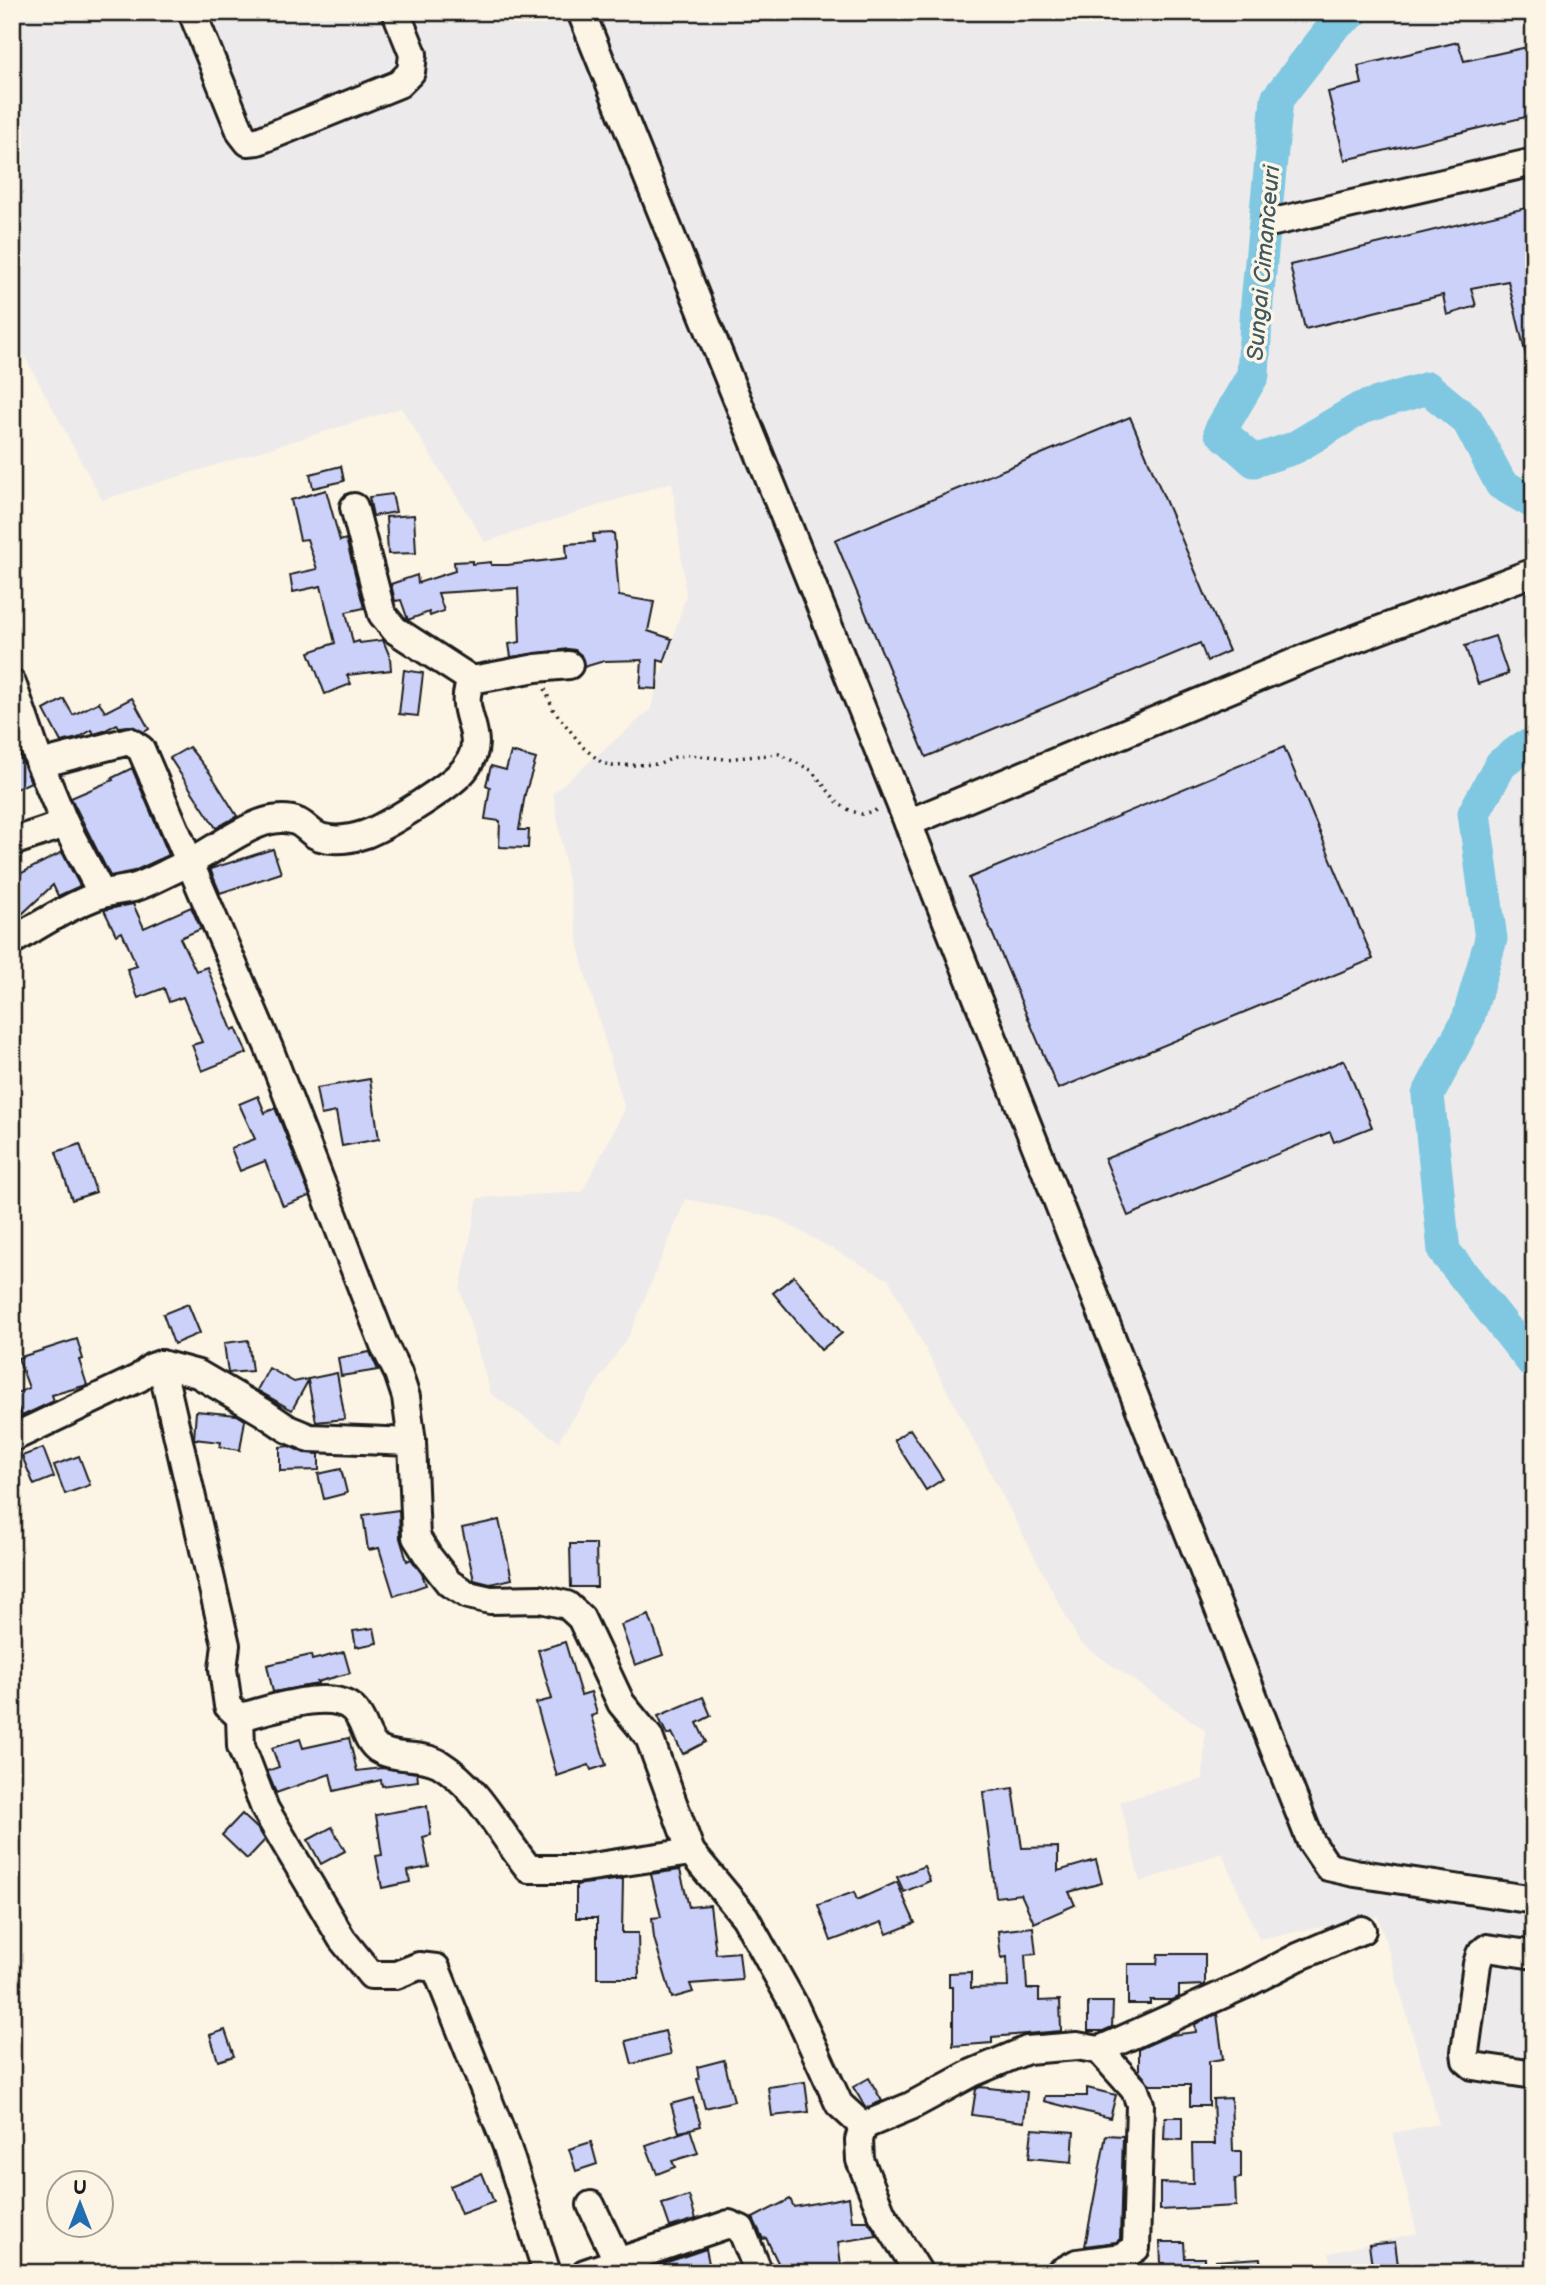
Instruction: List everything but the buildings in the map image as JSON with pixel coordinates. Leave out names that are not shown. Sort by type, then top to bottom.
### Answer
[{"type":"street","points":[[192,12],[241,133],[248,142],[258,141],[399,84],[411,72],[413,54],[396,12]]},
{"type":"street","points":[[581,12],[904,813],[1311,1842],[1328,1867],[1534,1900]]},
{"type":"street","points":[[1274,222],[1534,162]]},
{"type":"street","points":[[354,507],[382,614],[395,630],[472,680],[569,664]]},
{"type":"street","points":[[904,813],[1534,572]]},
{"type":"street","points":[[12,941],[102,894],[135,887],[191,862],[260,823],[279,819],[298,822],[310,833],[325,838],[346,839],[368,833],[431,797],[463,771],[476,748],[477,740],[466,702],[467,688],[472,680]]},
{"type":"street","points":[[12,683],[40,764],[65,824],[102,894]]},
{"type":"street","points":[[40,764],[129,741],[141,749],[269,1048],[384,1345],[398,1373],[406,1397],[412,1442],[416,1537],[449,1583],[468,1595],[490,1600],[554,1602],[567,1605],[581,1618],[621,1703],[649,1737],[691,1852],[745,1917],[794,2005],[839,2104],[863,2126]]},
{"type":"street","points":[[12,842],[65,824]]},
{"type":"street","points":[[12,1438],[139,1378],[152,1367],[161,1364],[198,1374],[288,1429],[310,1438],[412,1442]]},
{"type":"street","points":[[161,1364],[226,1644],[223,1669],[228,1706],[240,1717],[241,1746],[265,1809],[342,1939],[371,1975],[397,1975],[419,1966],[436,1968],[506,2144],[547,2273]]},
{"type":"street","points":[[240,1717],[316,1699],[336,1701],[352,1707],[379,1750],[426,1757],[439,1763],[468,1785],[528,1869],[578,1869],[691,1852]]},
{"type":"street","points":[[863,2126],[911,2106],[972,2073],[1027,2050],[1077,2046],[1099,2050],[1244,1984],[1298,1956],[1362,1930]]},
{"type":"street","points":[[1534,1955],[1487,1948],[1480,1954],[1465,2052],[1466,2060],[1472,2066],[1534,2075]]},
{"type":"street","points":[[1059,2273],[1077,2263],[1122,2257],[1136,2248],[1140,2104],[1135,2090],[1099,2050]]},
{"type":"street","points":[[863,2126],[859,2140],[860,2160],[882,2214],[919,2273]]},
{"type":"street","points":[[591,2205],[620,2268]]},
{"type":"street","points":[[585,2273],[620,2268],[729,2224],[741,2229],[759,2273]]},
{"type":"path","points":[[536,668],[553,709],[577,739],[601,762],[612,766],[660,764],[675,757],[689,755],[725,758],[779,754],[811,770],[839,804],[851,811],[862,814],[904,813]]},
{"type":"shaded area","points":[[12,12],[1534,12],[1534,2273],[1332,2273],[1329,2253],[1417,2233],[1392,2133],[1439,2124],[1378,1916],[1259,1939],[1222,1853],[1140,1882],[1120,1801],[1203,1779],[1205,1730],[1080,1643],[889,1280],[776,1218],[686,1199],[630,1334],[558,1441],[491,1394],[460,1290],[478,1198],[582,1192],[625,1109],[582,963],[553,793],[650,710],[686,596],[672,482],[485,542],[401,408],[102,500],[12,333]]},
{"type":"waterway","name":"Sungai Cimanceuri","points":[[1353,12],[1334,26],[1277,99],[1257,302],[1253,375],[1220,431],[1254,461],[1294,448],[1361,408],[1428,388],[1468,421],[1501,484],[1534,503]]},
{"type":"waterway","name":"Sungai Cimanceuri","points":[[1534,745],[1524,747],[1501,764],[1474,813],[1491,939],[1468,1019],[1428,1095],[1444,1251],[1534,1364]]}]
